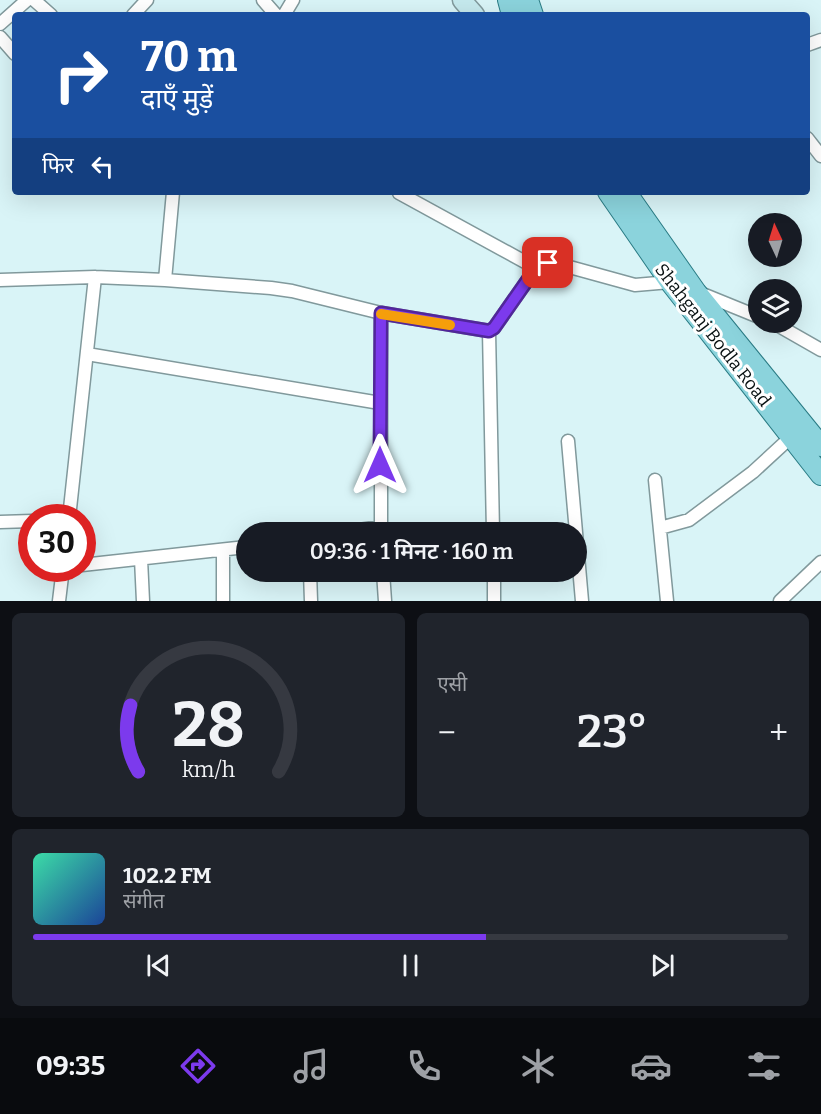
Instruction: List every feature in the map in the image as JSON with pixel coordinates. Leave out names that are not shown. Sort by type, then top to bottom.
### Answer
[{"type":"main road","name":"Shahganj Bodla Road","points":[[610,195],[676,278],[821,475]]},
{"type":"main road","name":"Shahganj Bodla Road","points":[[628,195],[676,278],[696,292],[821,446]]},
{"type":"street","points":[[14,12],[27,0]]},
{"type":"street","points":[[34,0],[48,12]]},
{"type":"street","points":[[263,0],[273,12]]},
{"type":"street","points":[[462,0],[472,12]]},
{"type":"street","points":[[0,24],[12,13]]},
{"type":"street","points":[[0,37],[12,51]]},
{"type":"street","points":[[810,142],[821,156]]},
{"type":"street","points":[[165,280],[173,195]]},
{"type":"street","points":[[403,195],[536,268]]},
{"type":"street","points":[[0,280],[95,277],[165,280],[282,290],[381,313],[489,331],[494,328],[536,268],[542,264],[555,263],[635,285],[676,278]]},
{"type":"street","points":[[71,504],[95,277]]},
{"type":"street","points":[[696,292],[748,313]]},
{"type":"street","points":[[380,522],[381,313]]},
{"type":"street","points":[[489,331],[493,522]]},
{"type":"street","points":[[791,333],[821,350]]},
{"type":"street","points":[[87,354],[380,403]]},
{"type":"street","points":[[660,528],[689,519],[753,472],[791,437]]},
{"type":"street","points":[[568,441],[582,601]]},
{"type":"street","points":[[655,480],[667,601]]},
{"type":"street","points":[[0,522],[18,521]]},
{"type":"street","points":[[96,564],[236,548]]},
{"type":"street","points":[[223,550],[223,601]]},
{"type":"street","points":[[141,559],[143,601]]},
{"type":"street","points":[[780,601],[821,562]]},
{"type":"street","points":[[59,601],[61,582]]},
{"type":"street","points":[[310,582],[311,601]]},
{"type":"street","points":[[384,582],[385,601]]},
{"type":"street","points":[[494,582],[494,601]]},
{"type":"slow traffic","points":[[381,314],[450,325]]},
{"type":"route","points":[[380,465],[381,313],[489,331],[494,328],[536,268],[548,263]]}]
